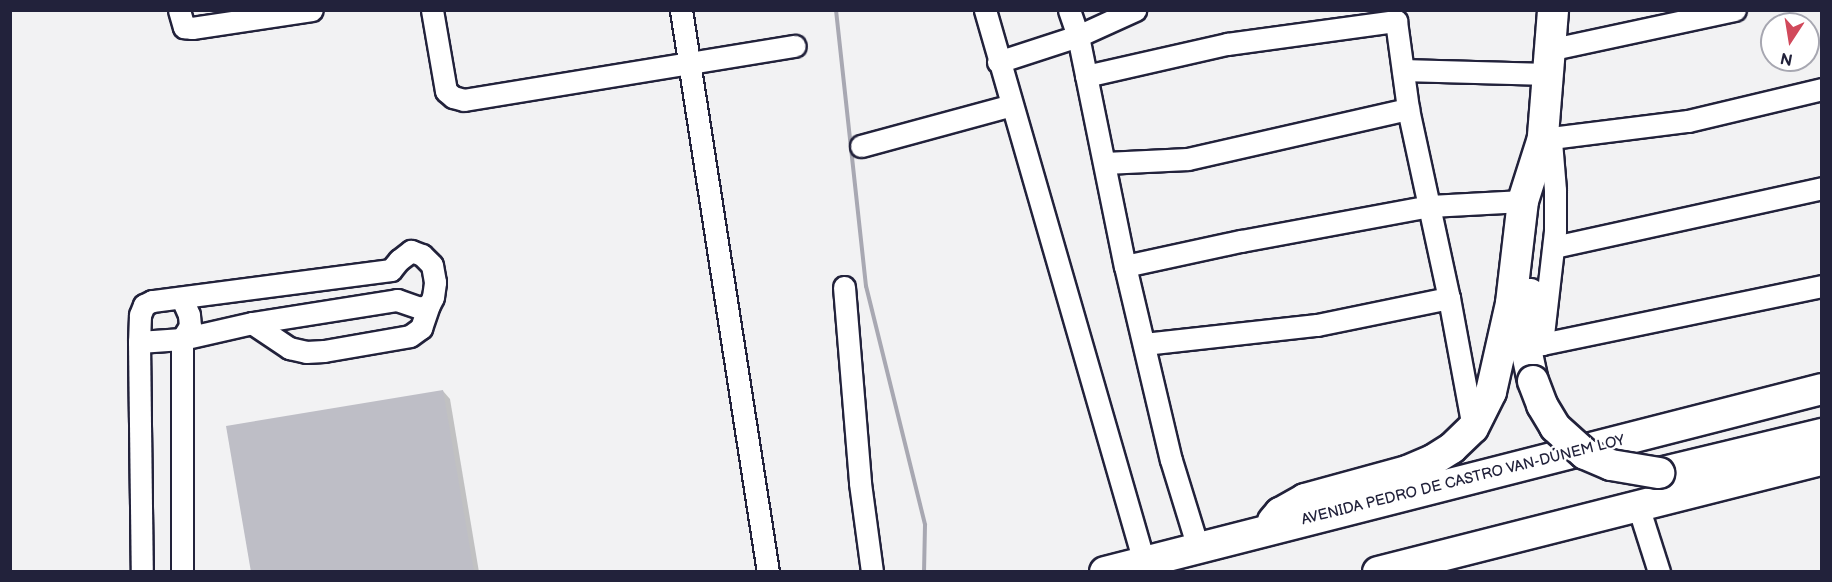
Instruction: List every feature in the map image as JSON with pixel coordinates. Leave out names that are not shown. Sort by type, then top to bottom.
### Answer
[{"type":"highway","points":[[1552,10],[1547,62],[1546,134],[1536,255],[1525,344],[1533,381],[1542,405],[1555,427],[1570,444],[1585,454],[1611,465],[1659,473],[1821,434]]},
{"type":"highway","points":[[1265,531],[1280,513],[1305,499],[1407,471],[1433,460],[1452,448],[1473,428],[1491,392],[1511,303],[1523,201],[1546,134]]},
{"type":"highway","name":"AVENIDA PEDRO DE CASTRO VAN-DÚNEM LOY","points":[[1105,572],[1821,389]]},
{"type":"highway","points":[[1378,572],[1439,564],[1638,506],[1821,460]]},
{"type":"street","points":[[179,10],[184,27],[192,28],[312,10]]},
{"type":"street","points":[[432,10],[446,91],[453,97],[464,100],[795,46]]},
{"type":"street","points":[[681,10],[768,572]]},
{"type":"street","points":[[985,10],[998,62],[1144,562]]},
{"type":"street","points":[[1069,10],[1078,36],[1125,266],[1171,460],[1198,548]]},
{"type":"street","points":[[998,62],[1078,36],[1135,10]]},
{"type":"street","points":[[1404,70],[1547,62],[1735,10]]},
{"type":"street","points":[[1086,76],[1227,44],[1395,16],[1408,109],[1449,298],[1473,428]]},
{"type":"street","points":[[1821,89],[1688,121],[1546,134],[1555,190],[1554,247],[1540,341],[1544,345],[1640,322],[1821,286]]},
{"type":"street","points":[[861,146],[1012,105]]},
{"type":"street","points":[[1105,163],[1188,159],[1408,109]]},
{"type":"street","points":[[1554,247],[1821,188]]},
{"type":"street","points":[[1125,266],[1241,241],[1430,206],[1523,201]]},
{"type":"street","points":[[142,572],[139,342],[140,315],[144,305],[152,301],[182,299],[391,270],[399,260],[411,252],[422,255],[432,265],[435,282],[434,297],[421,328],[410,336],[306,352],[289,348],[252,323]]},
{"type":"street","points":[[391,270],[397,300]]},
{"type":"street","points":[[844,287],[860,483],[872,572]]},
{"type":"street","points":[[1144,344],[1317,325],[1449,298]]},
{"type":"street","points":[[182,299],[189,315],[190,326],[182,339],[182,572]]},
{"type":"street","points":[[139,342],[182,339],[252,323],[397,300],[420,308],[429,305]]},
{"type":"street","points":[[1638,506],[1659,572]]},
{"type":"building","points":[[443,390],[474,572],[251,572],[226,426]]},
{"type":"waterway","points":[[836,10],[866,286],[925,525],[924,572]]}]
